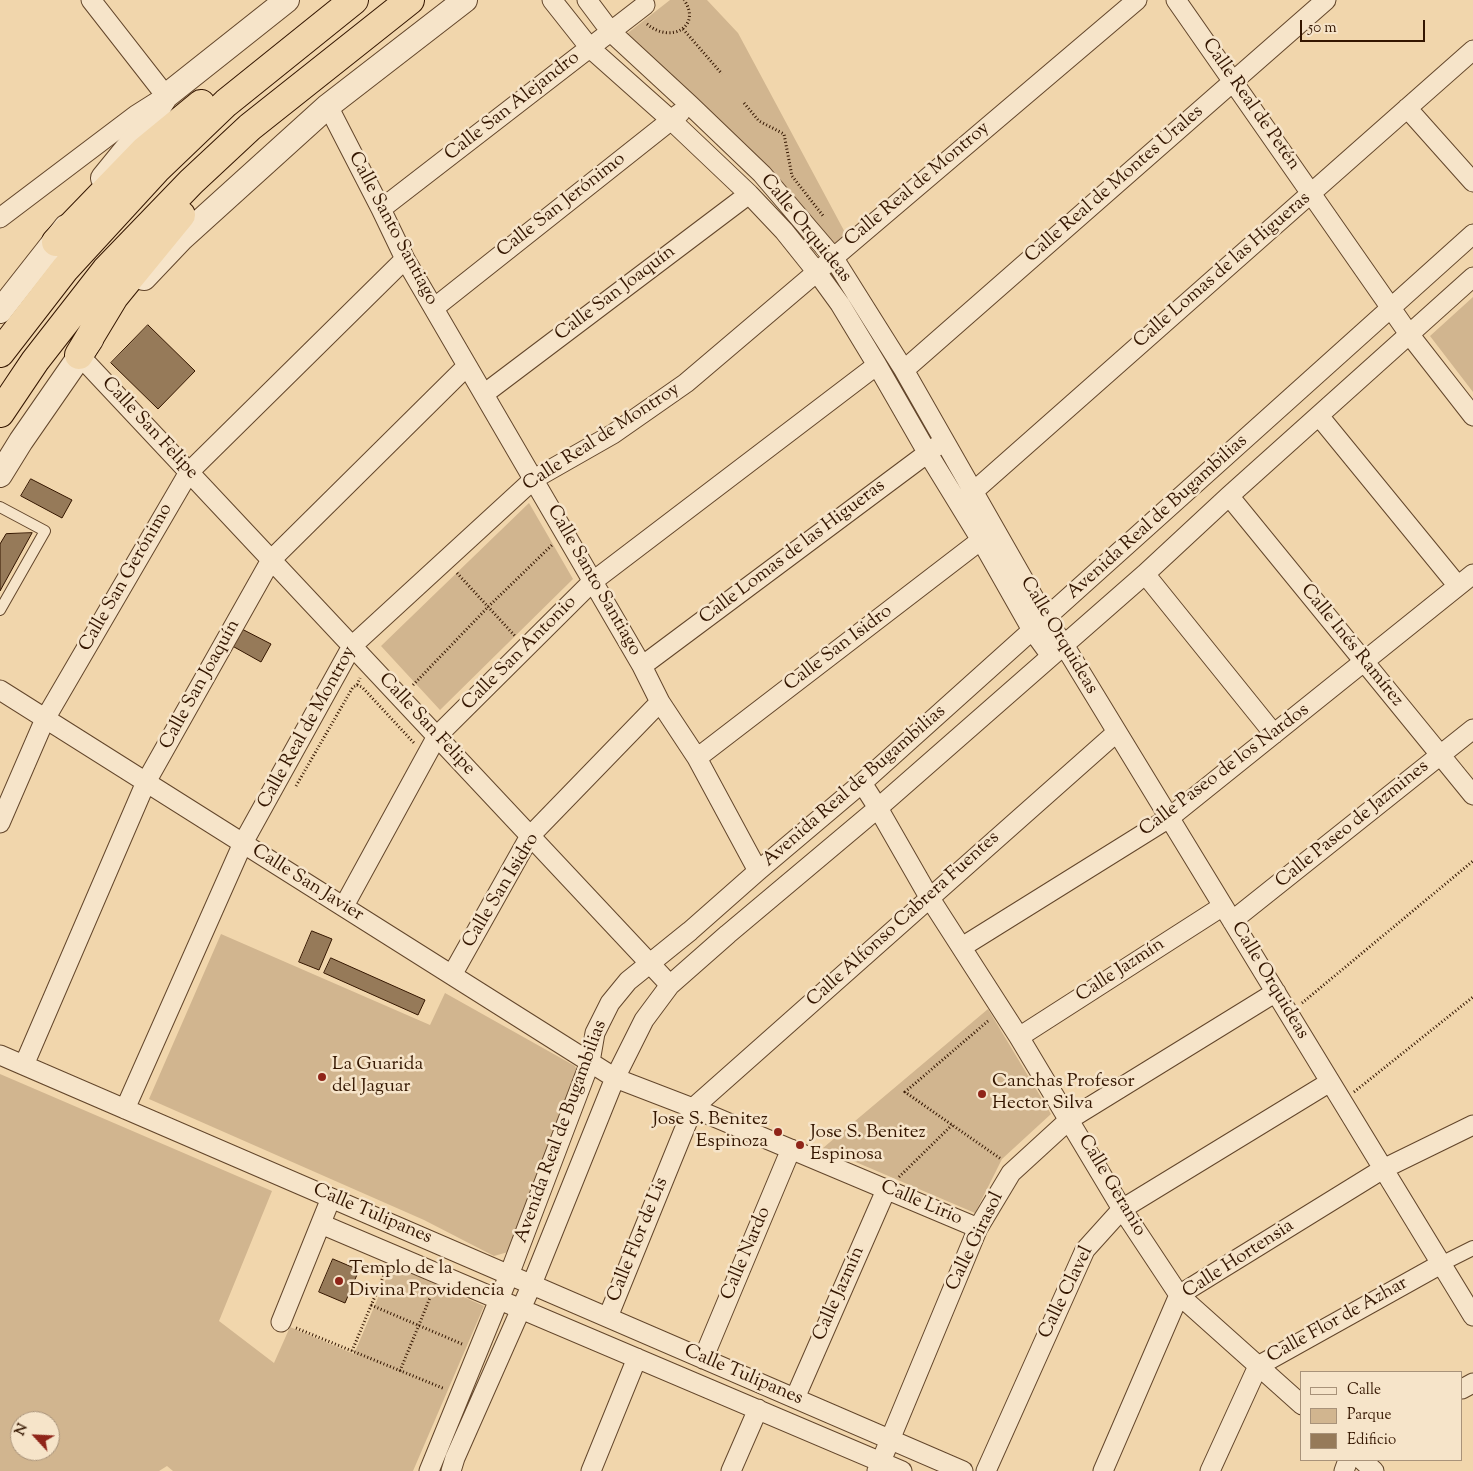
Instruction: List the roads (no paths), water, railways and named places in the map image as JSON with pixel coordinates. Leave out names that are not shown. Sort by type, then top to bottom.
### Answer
[{"type":"highway","points":[[0,353],[65,269],[156,170],[226,103],[354,0]]},
{"type":"highway","points":[[0,412],[35,361],[106,270],[191,182],[250,127],[410,0]]},
{"type":"highway","points":[[56,242],[145,150],[236,76],[320,28]]},
{"type":"highway","points":[[79,355],[114,297],[170,230],[250,127]]},
{"type":"street","points":[[91,0],[166,96]]},
{"type":"street","points":[[0,218],[136,115],[166,96],[287,0]]},
{"type":"street","points":[[0,475],[79,355],[111,313],[182,238],[328,106],[465,0]]},
{"type":"street","name":"Calle Orquideas","points":[[552,0],[590,48],[671,120],[749,194],[784,231],[840,304],[927,452],[982,540],[1057,651],[1117,732],[1473,1316]]},
{"type":"street","name":"Calle Orquideas","points":[[587,0],[611,32],[690,104],[762,174],[833,257],[904,370],[974,491],[1039,625]]},
{"type":"street","name":"Calle Real de Montroy","points":[[125,1108],[243,843],[352,646],[534,479],[613,434],[686,383],[1137,0]]},
{"type":"street","name":"Calle Real de Petén","points":[[1176,0],[1409,334],[1473,416]]},
{"type":"street","name":"Calle Real de Montes Urales","points":[[904,370],[1326,0]]},
{"type":"street","name":"Calle San Alejandro","points":[[381,209],[611,32],[646,14]]},
{"type":"street","name":"Calle Lomas de las Higueras","points":[[974,491],[1473,50]]},
{"type":"street","points":[[0,311],[56,242],[86,198],[151,119],[166,96]]},
{"type":"street","name":"Calle San Jerónimo","points":[[434,308],[690,104]]},
{"type":"street","name":"Calle Santo Santiago","points":[[328,106],[381,209],[404,259],[534,479],[642,666],[660,702],[697,758],[758,871]]},
{"type":"street","points":[[1408,108],[1473,182]]},
{"type":"street","name":"Calle San Joaquín","points":[[484,394],[749,194]]},
{"type":"street","name":"Avenida Real de Bugambilias","points":[[436,1468],[590,1062],[595,1034],[610,1003],[628,982],[862,783],[1473,234]]},
{"type":"street","name":"Calle San Gerónimo","points":[[0,823],[45,718],[189,472],[404,259]]},
{"type":"street","name":"Avenida Real de Bugambilias","points":[[451,1471],[532,1284],[615,1078],[644,1020],[670,986],[728,934],[878,808],[1145,574],[1473,277]]},
{"type":"street","name":"Calle San Felipe","points":[[79,355],[670,986]]},
{"type":"street","name":"Calle San Antonio","points":[[344,906],[437,736],[592,582],[877,365]]},
{"type":"street","name":"Calle San Joaquín","points":[[24,1065],[146,782],[271,560],[467,366]]},
{"type":"street","points":[[1319,416],[1466,580]]},
{"type":"street","name":"Calle Lomas de las Higueras","points":[[642,666],[944,440]]},
{"type":"street","name":"Calle Inés Ramírez","points":[[1229,496],[1473,796]]},
{"type":"street","name":"Calle San Isidro","points":[[697,758],[982,540]]},
{"type":"street","points":[[1145,574],[1274,734]]},
{"type":"street","name":"Calle Paseo de los Nardos","points":[[962,947],[1169,818],[1466,580]]},
{"type":"street","name":"Calle San Javier","points":[[0,690],[615,1078]]},
{"type":"street","name":"Calle San Isidro","points":[[452,975],[530,836],[660,702]]},
{"type":"street","name":"Calle Paseo de Jazmines","points":[[1227,913],[1473,729]]},
{"type":"street","name":"Calle Alfonso Cabrera Fuentes","points":[[693,1108],[1117,732]]},
{"type":"street","name":"Calle Geranio","points":[[862,783],[929,897],[1070,1119],[1122,1209],[1179,1295],[1300,1404]]},
{"type":"street","name":"Calle Jazmín","points":[[1019,1037],[1227,913]]},
{"type":"street","name":"Calle Girasol","points":[[879,1466],[978,1228],[1011,1173],[1070,1119],[1276,992]]},
{"type":"street","name":"Calle Tulipanes","points":[[0,1054],[964,1471]]},
{"type":"street","name":"Calle Lirio","points":[[615,1078],[693,1108],[978,1228]]},
{"type":"street","name":"Calle Clavel","points":[[986,1471],[1084,1250],[1122,1209],[1330,1082]]},
{"type":"street","name":"Calle Flor de Lis","points":[[608,1317],[693,1108]]},
{"type":"street","name":"Calle Hortensia","points":[[1103,1471],[1179,1295],[1383,1169],[1473,1125]]},
{"type":"street","name":"Calle Nardo","points":[[703,1358],[791,1149]]},
{"type":"street","name":"Calle Jazmín","points":[[795,1398],[886,1190]]},
{"type":"street","points":[[282,1322],[331,1198]]},
{"type":"street","name":"Calle Tulipanes","points":[[321,1224],[758,1409],[879,1466],[902,1471]]},
{"type":"street","points":[[1441,1264],[1473,1248]]},
{"type":"street","name":"Calle Flor de Azhar","points":[[1210,1471],[1258,1366],[1441,1264]]},
{"type":"street","points":[[591,1471],[637,1358]]},
{"type":"street","points":[[731,1471],[758,1409]]},
{"type":"street","points":[[1363,1461],[1374,1471]]},
{"type":"lane","points":[[0,507],[45,531],[0,610]]},
{"type":"place","name":"La Guarida del Jaguar","points":[[322,1077]]},
{"type":"place","name":"Canchas Profesor Hector Silva","points":[[982,1094]]},
{"type":"place","name":"Jose S. Benitez Espinoza","points":[[778,1132]]},
{"type":"place","name":"Jose S. Benitez Espinosa","points":[[800,1145]]},
{"type":"place","name":"Templo de la Divina Providencia","points":[[339,1281]]}]
